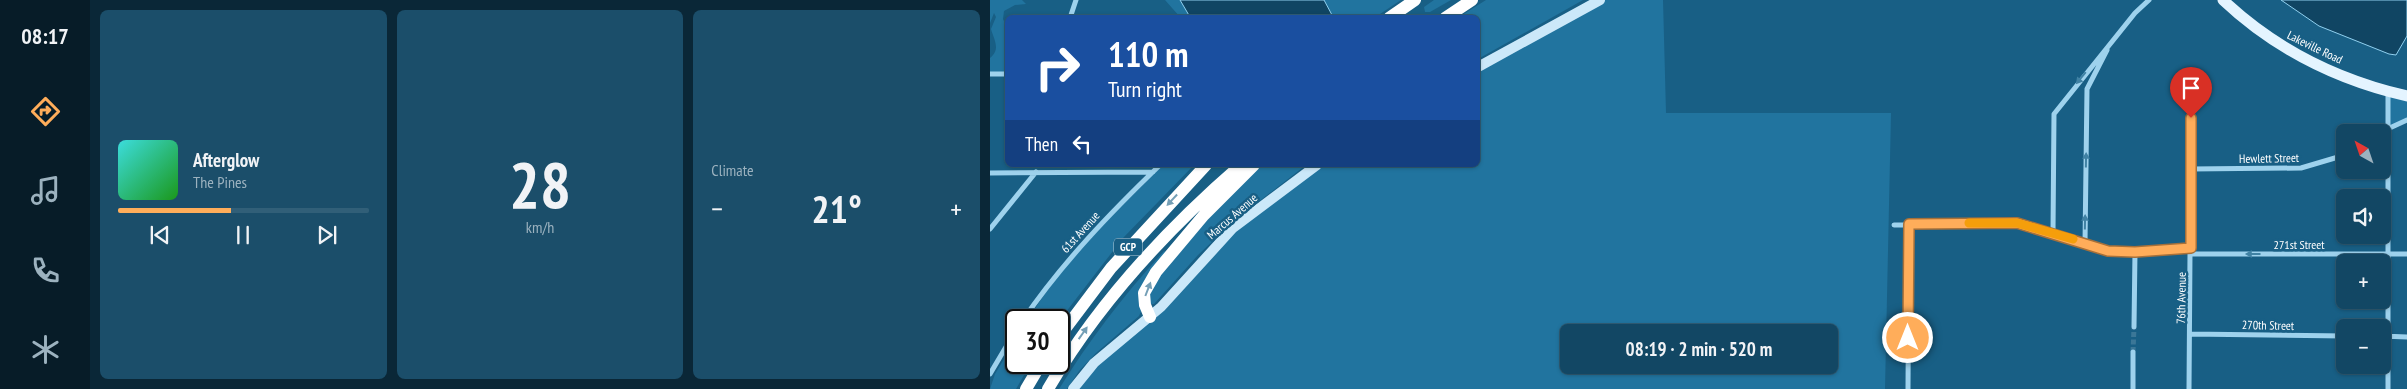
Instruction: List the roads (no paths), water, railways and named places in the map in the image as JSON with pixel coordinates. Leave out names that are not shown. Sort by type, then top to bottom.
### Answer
[{"type":"highway","points":[[1393,15],[1415,0]]},
{"type":"highway","points":[[1449,15],[1472,0]]},
{"type":"highway","name":"GCP","points":[[1070,322],[1111,268],[1204,167]]},
{"type":"highway","name":"GCP","points":[[1048,389],[1065,359],[1108,300],[1156,246],[1239,167]]},
{"type":"highway","points":[[1150,317],[1145,305],[1144,293],[1156,272],[1204,215],[1252,167]]},
{"type":"highway","points":[[1026,389],[1035,374]]},
{"type":"main road","points":[[1480,66],[1600,0]]},
{"type":"main road","name":"Lakeville Road","points":[[2222,0],[2251,25],[2283,48],[2326,69],[2388,92],[2407,96]]},
{"type":"main road","name":"Marcus Avenue","points":[[1073,389],[1094,363],[1150,317],[1233,228],[1314,167]]},
{"type":"street","points":[[1071,15],[1076,0]]},
{"type":"street","points":[[2053,232],[2054,114],[2112,40],[2149,0]]},
{"type":"street","points":[[2085,243],[2087,89],[2112,40]]},
{"type":"street","points":[[990,74],[1005,74]]},
{"type":"street","points":[[2388,92],[2389,124]]},
{"type":"street","name":"76th Avenue","points":[[2189,389],[2191,118]]},
{"type":"street","points":[[2391,126],[2407,120]]},
{"type":"street","name":"Hewlett Street","points":[[2191,169],[2300,168],[2336,158]]},
{"type":"street","name":"61st Avenue","points":[[1031,309],[1060,270],[1094,231],[1158,167]]},
{"type":"street","points":[[990,228],[1036,172]]},
{"type":"street","points":[[990,173],[1153,172]]},
{"type":"street","points":[[2388,254],[2389,179]]},
{"type":"street","name":"271st Street","points":[[1894,224],[2017,223],[2053,232],[2108,251],[2388,254]]},
{"type":"street","points":[[1908,389],[1909,224]]},
{"type":"street","points":[[2134,327],[2135,252]]},
{"type":"street","name":"271st Street","points":[[2391,254],[2407,254]]},
{"type":"street","name":"270th Street","points":[[2190,334],[2336,336]]},
{"type":"street","points":[[2391,336],[2407,337]]},
{"type":"street","points":[[990,374],[1005,349]]},
{"type":"street","points":[[2133,352],[2133,389]]},
{"type":"street","points":[[2387,374],[2388,389]]},
{"type":"tunnel","points":[[2133,352],[2134,327]]}]
